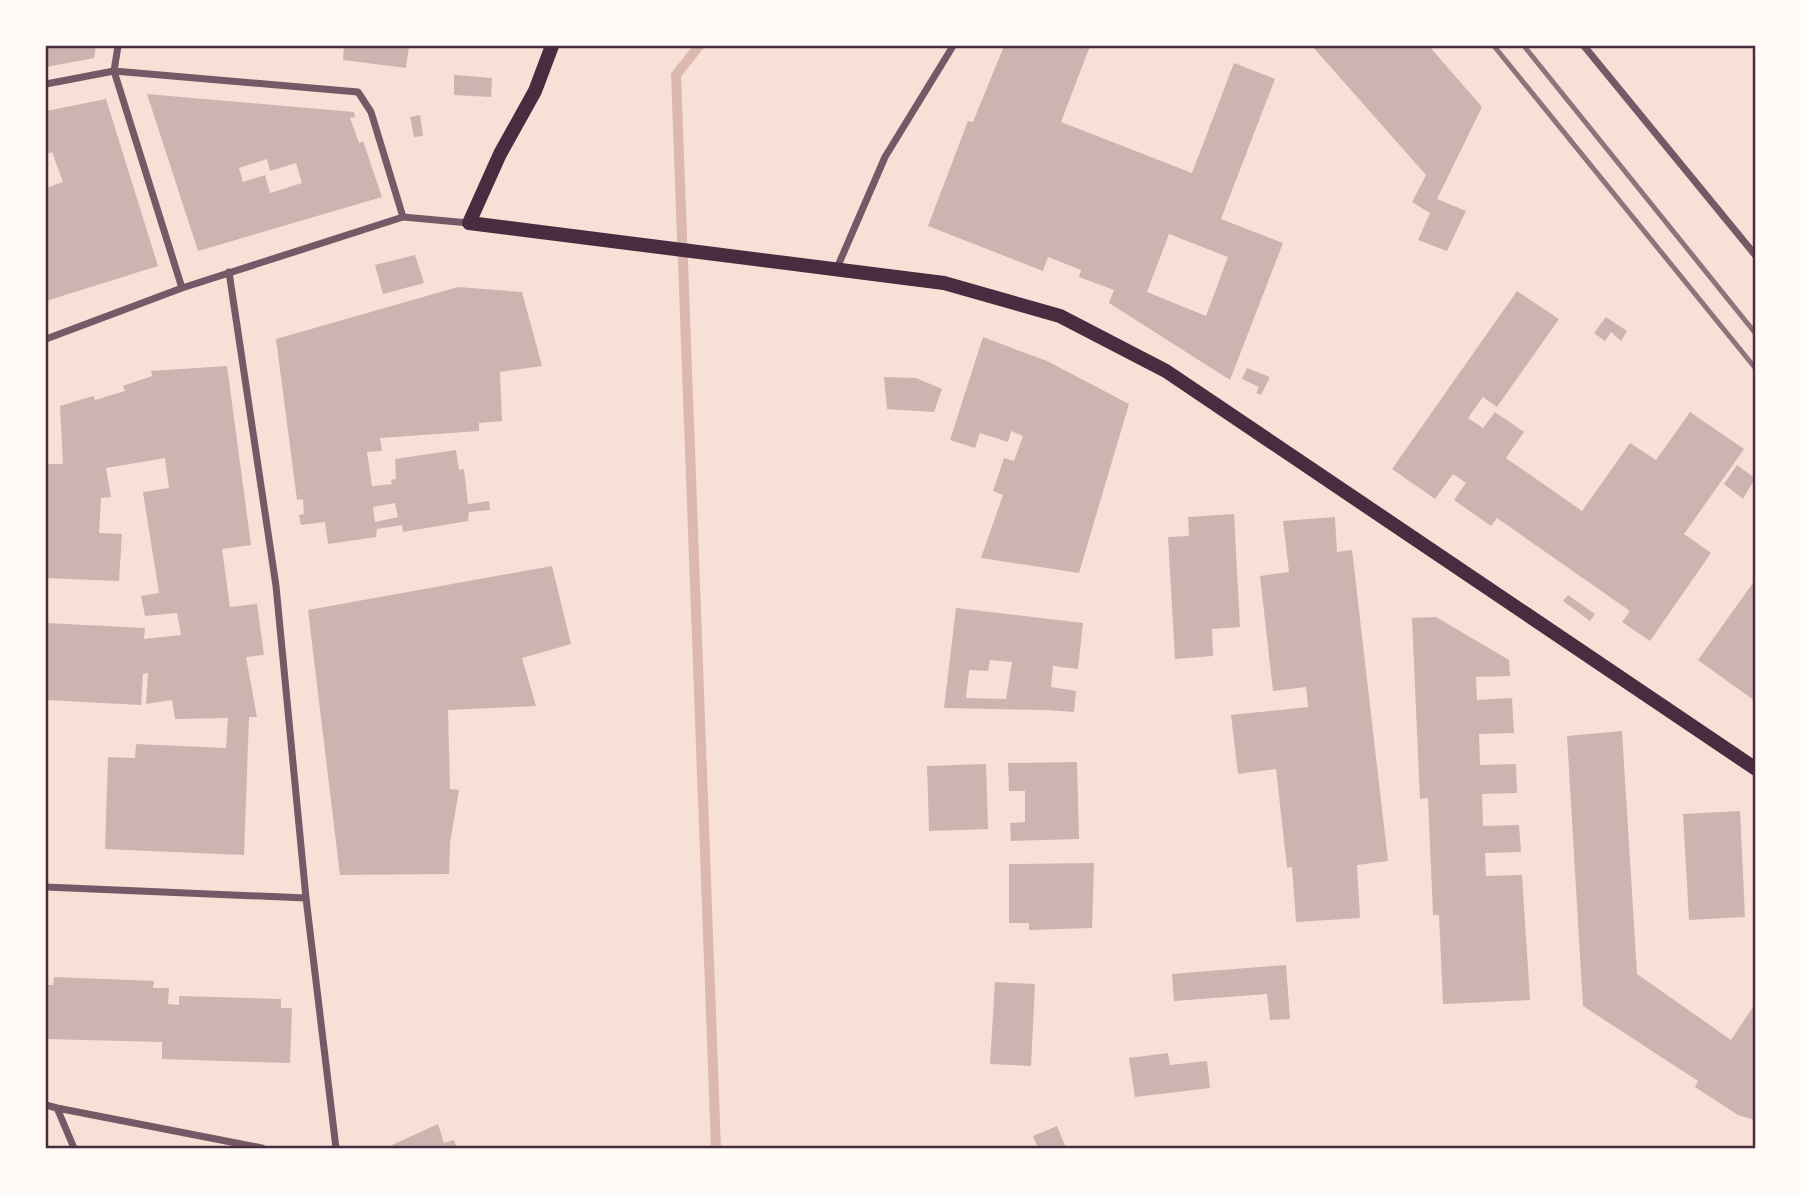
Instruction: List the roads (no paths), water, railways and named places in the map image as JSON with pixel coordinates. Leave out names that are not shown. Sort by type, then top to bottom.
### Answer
[{"type":"main road","points":[[552,46],[535,91],[500,154],[469,223],[944,283],[1060,316],[1166,371],[1755,769]]},
{"type":"street","points":[[118,46],[114,71],[182,288]]},
{"type":"street","points":[[837,268],[885,157],[953,46]]},
{"type":"street","points":[[1584,46],[1755,256]]},
{"type":"street","points":[[46,83],[114,71],[358,92],[371,112],[403,217]]},
{"type":"street","points":[[46,339],[182,288],[403,217],[469,223]]},
{"type":"street","points":[[229,272],[276,586],[306,898],[335,1149]]},
{"type":"street","points":[[46,887],[306,898]]},
{"type":"street","points":[[46,1105],[262,1149]]},
{"type":"street","points":[[57,1108],[74,1149]]},
{"type":"waterway","points":[[699,46],[676,75],[716,1148]]},
{"type":"railway","points":[[1494,46],[1756,369]]},
{"type":"railway","points":[[1524,46],[1756,334]]}]
